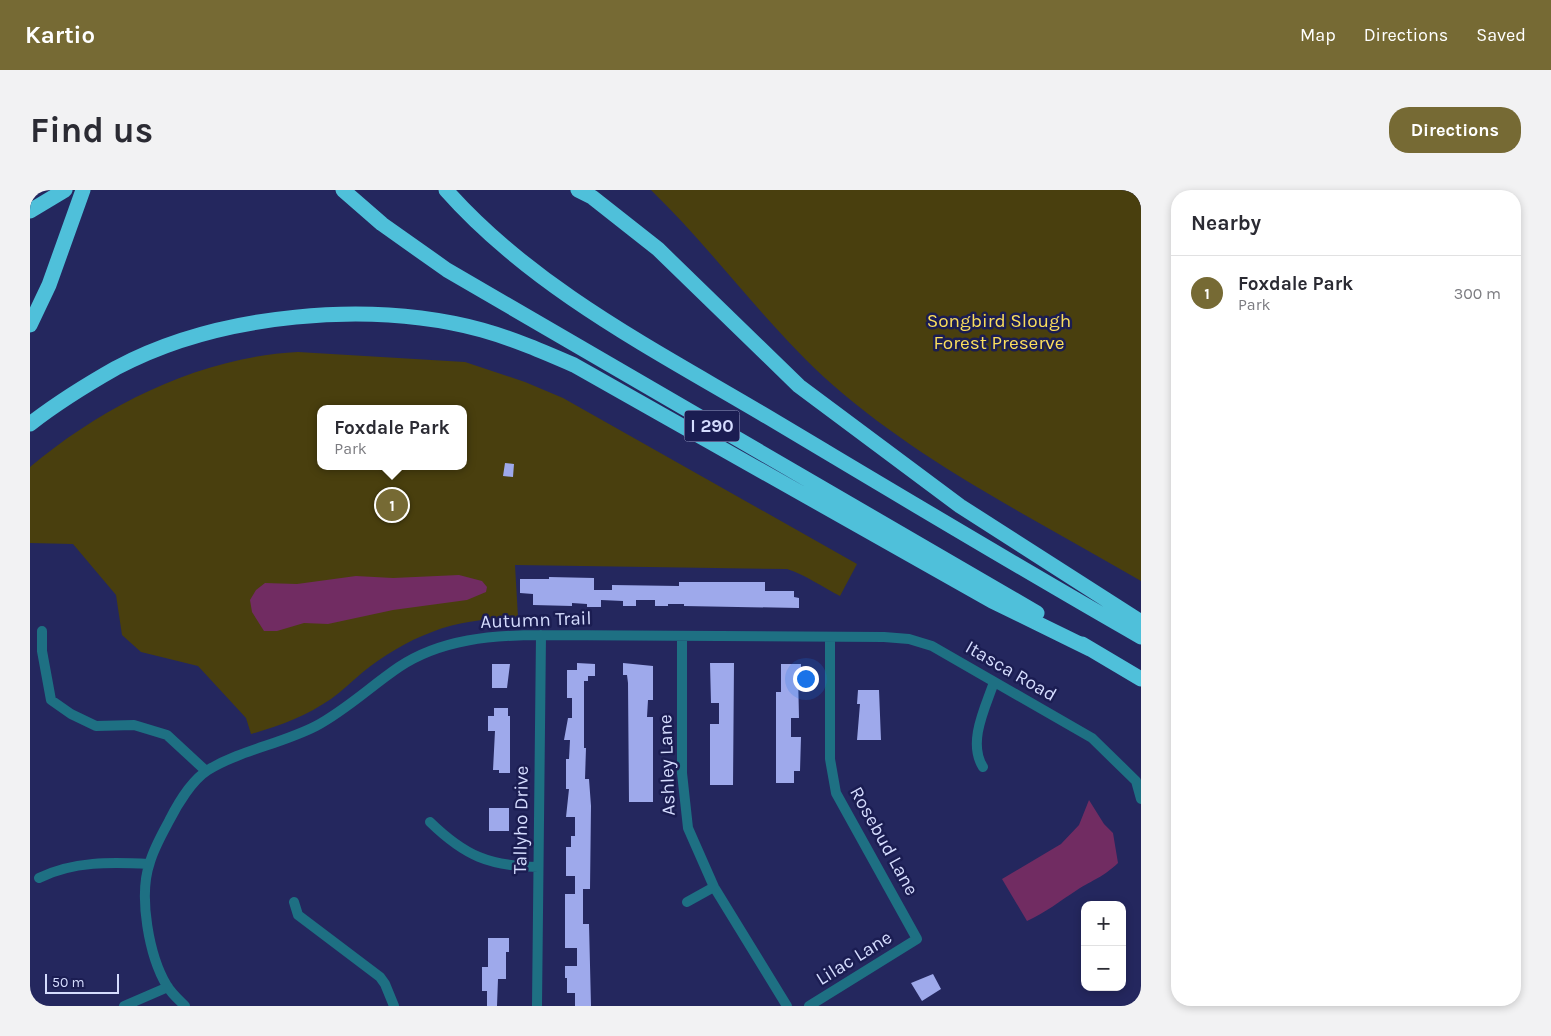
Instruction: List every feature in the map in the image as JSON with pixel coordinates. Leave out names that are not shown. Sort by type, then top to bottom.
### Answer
[{"type":"highway","points":[[30,215],[40,190]]},
{"type":"highway","points":[[30,211],[65,190]]},
{"type":"highway","points":[[30,324],[52,276],[83,190]]},
{"type":"highway","name":"I 290","points":[[343,190],[382,224],[447,270],[1034,612],[1090,650],[1141,679]]},
{"type":"highway","name":"I 290","points":[[446,190],[463,208],[516,255],[608,323],[1141,637]]},
{"type":"highway","points":[[578,190],[592,197],[658,249],[799,386],[960,506],[1141,622]]},
{"type":"highway","points":[[30,424],[58,403],[118,368],[204,334],[254,323],[322,314],[381,314],[482,330],[527,345],[574,366],[992,601],[1090,650]]},
{"type":"street","points":[[42,631],[42,652],[51,700],[71,714],[96,726],[134,725],[167,735],[206,771]]},
{"type":"street","name":"Autumn Trail","points":[[185,1006],[168,988],[158,967],[147,929],[146,889],[149,864],[179,802],[206,771],[237,756],[315,726],[401,666],[437,648],[480,638],[541,635],[830,637]]},
{"type":"street","name":"Tallyho Drive","points":[[537,1006],[541,635]]},
{"type":"street","name":"Ashley Lane","points":[[682,636],[682,773],[684,808],[688,828],[714,887],[787,1006]]},
{"type":"street","name":"Itasca Road","points":[[830,637],[910,639],[932,646],[1092,738],[1136,781],[1141,799]]},
{"type":"street","name":"Rosebud Lane","points":[[830,637],[830,759],[836,793],[917,939]]},
{"type":"street","points":[[983,766],[979,760],[978,732],[994,682]]},
{"type":"street","points":[[430,822],[447,838],[474,855],[508,866],[538,867]]},
{"type":"street","points":[[39,878],[56,870],[104,862],[149,864]]},
{"type":"street","points":[[687,902],[714,887]]},
{"type":"street","points":[[294,902],[298,915],[380,977],[386,984],[394,1006]]},
{"type":"street","name":"Lilac Lane","points":[[809,1006],[917,939]]},
{"type":"street","points":[[124,1006],[168,988]]},
{"type":"green space","name":"Songbird Slough Forest Preserve","points":[[651,190],[1141,190],[1141,581],[983,491],[906,442],[869,415],[834,386],[786,339],[697,238]]},
{"type":"green space","points":[[298,352],[465,362],[525,382],[563,398],[857,564],[840,596],[787,569],[515,565],[518,617],[463,623],[442,628],[404,644],[379,660],[335,696],[312,711],[272,728],[251,734],[246,718],[198,666],[141,652],[122,635],[116,595],[73,544],[30,543],[30,467],[59,444],[121,405],[155,388],[225,363],[261,356]]},
{"type":"shaded area","points":[[459,575],[482,581],[487,587],[486,592],[467,600],[393,610],[328,624],[304,623],[277,631],[264,631],[252,612],[250,600],[256,590],[265,583],[297,584],[356,576],[393,578]]},
{"type":"shaded area","points":[[1089,800],[1104,824],[1113,833],[1118,863],[1046,911],[1027,921],[1002,879],[1061,844],[1079,825]]},
{"type":"building","points":[[505,463],[514,464],[513,477],[503,476]]},
{"type":"building","points":[[549,577],[594,578],[594,590],[612,590],[612,585],[679,586],[679,582],[765,582],[765,591],[794,591],[794,597],[799,598],[799,608],[684,606],[684,604],[655,606],[655,600],[636,600],[636,606],[623,606],[623,601],[601,600],[601,607],[587,607],[587,604],[572,603],[572,606],[533,605],[533,594],[520,593],[520,579],[549,579]]},
{"type":"building","points":[[577,663],[595,664],[595,676],[588,676],[588,681],[584,681],[585,779],[589,779],[591,806],[590,889],[583,889],[583,924],[589,924],[591,1006],[575,1006],[575,993],[567,993],[567,978],[565,978],[565,966],[577,966],[577,948],[565,948],[565,894],[575,894],[575,876],[566,876],[566,847],[571,847],[571,836],[575,836],[575,817],[566,817],[569,789],[566,789],[566,759],[569,759],[570,740],[564,740],[568,718],[572,718],[572,698],[567,698],[567,670],[577,670]]},
{"type":"building","points":[[623,663],[653,666],[653,700],[648,700],[647,717],[653,717],[653,802],[629,802],[628,683],[627,675],[623,675]]},
{"type":"building","points":[[710,663],[734,663],[733,785],[710,785],[710,724],[719,724],[719,703],[711,703]]},
{"type":"building","points":[[492,664],[510,664],[507,688],[492,688]]},
{"type":"building","points":[[781,664],[801,664],[801,674],[798,674],[799,718],[791,718],[791,737],[801,737],[800,771],[794,771],[794,783],[776,783],[776,692],[781,692]]},
{"type":"building","points":[[858,690],[879,690],[881,740],[857,740],[860,704],[857,704]]},
{"type":"building","points":[[494,708],[508,708],[508,716],[510,716],[510,773],[499,773],[499,770],[493,770],[495,731],[488,731],[488,716],[494,716]]},
{"type":"building","points":[[489,808],[509,808],[509,831],[489,831]]},
{"type":"building","points":[[488,938],[509,938],[509,952],[506,952],[506,979],[498,979],[497,1006],[487,1006],[487,991],[482,991],[482,967],[488,967]]},
{"type":"building","points":[[933,974],[941,989],[922,1001],[911,983]]},
{"type":"place","name":"Foxdale Park","points":[[392,505]]}]
